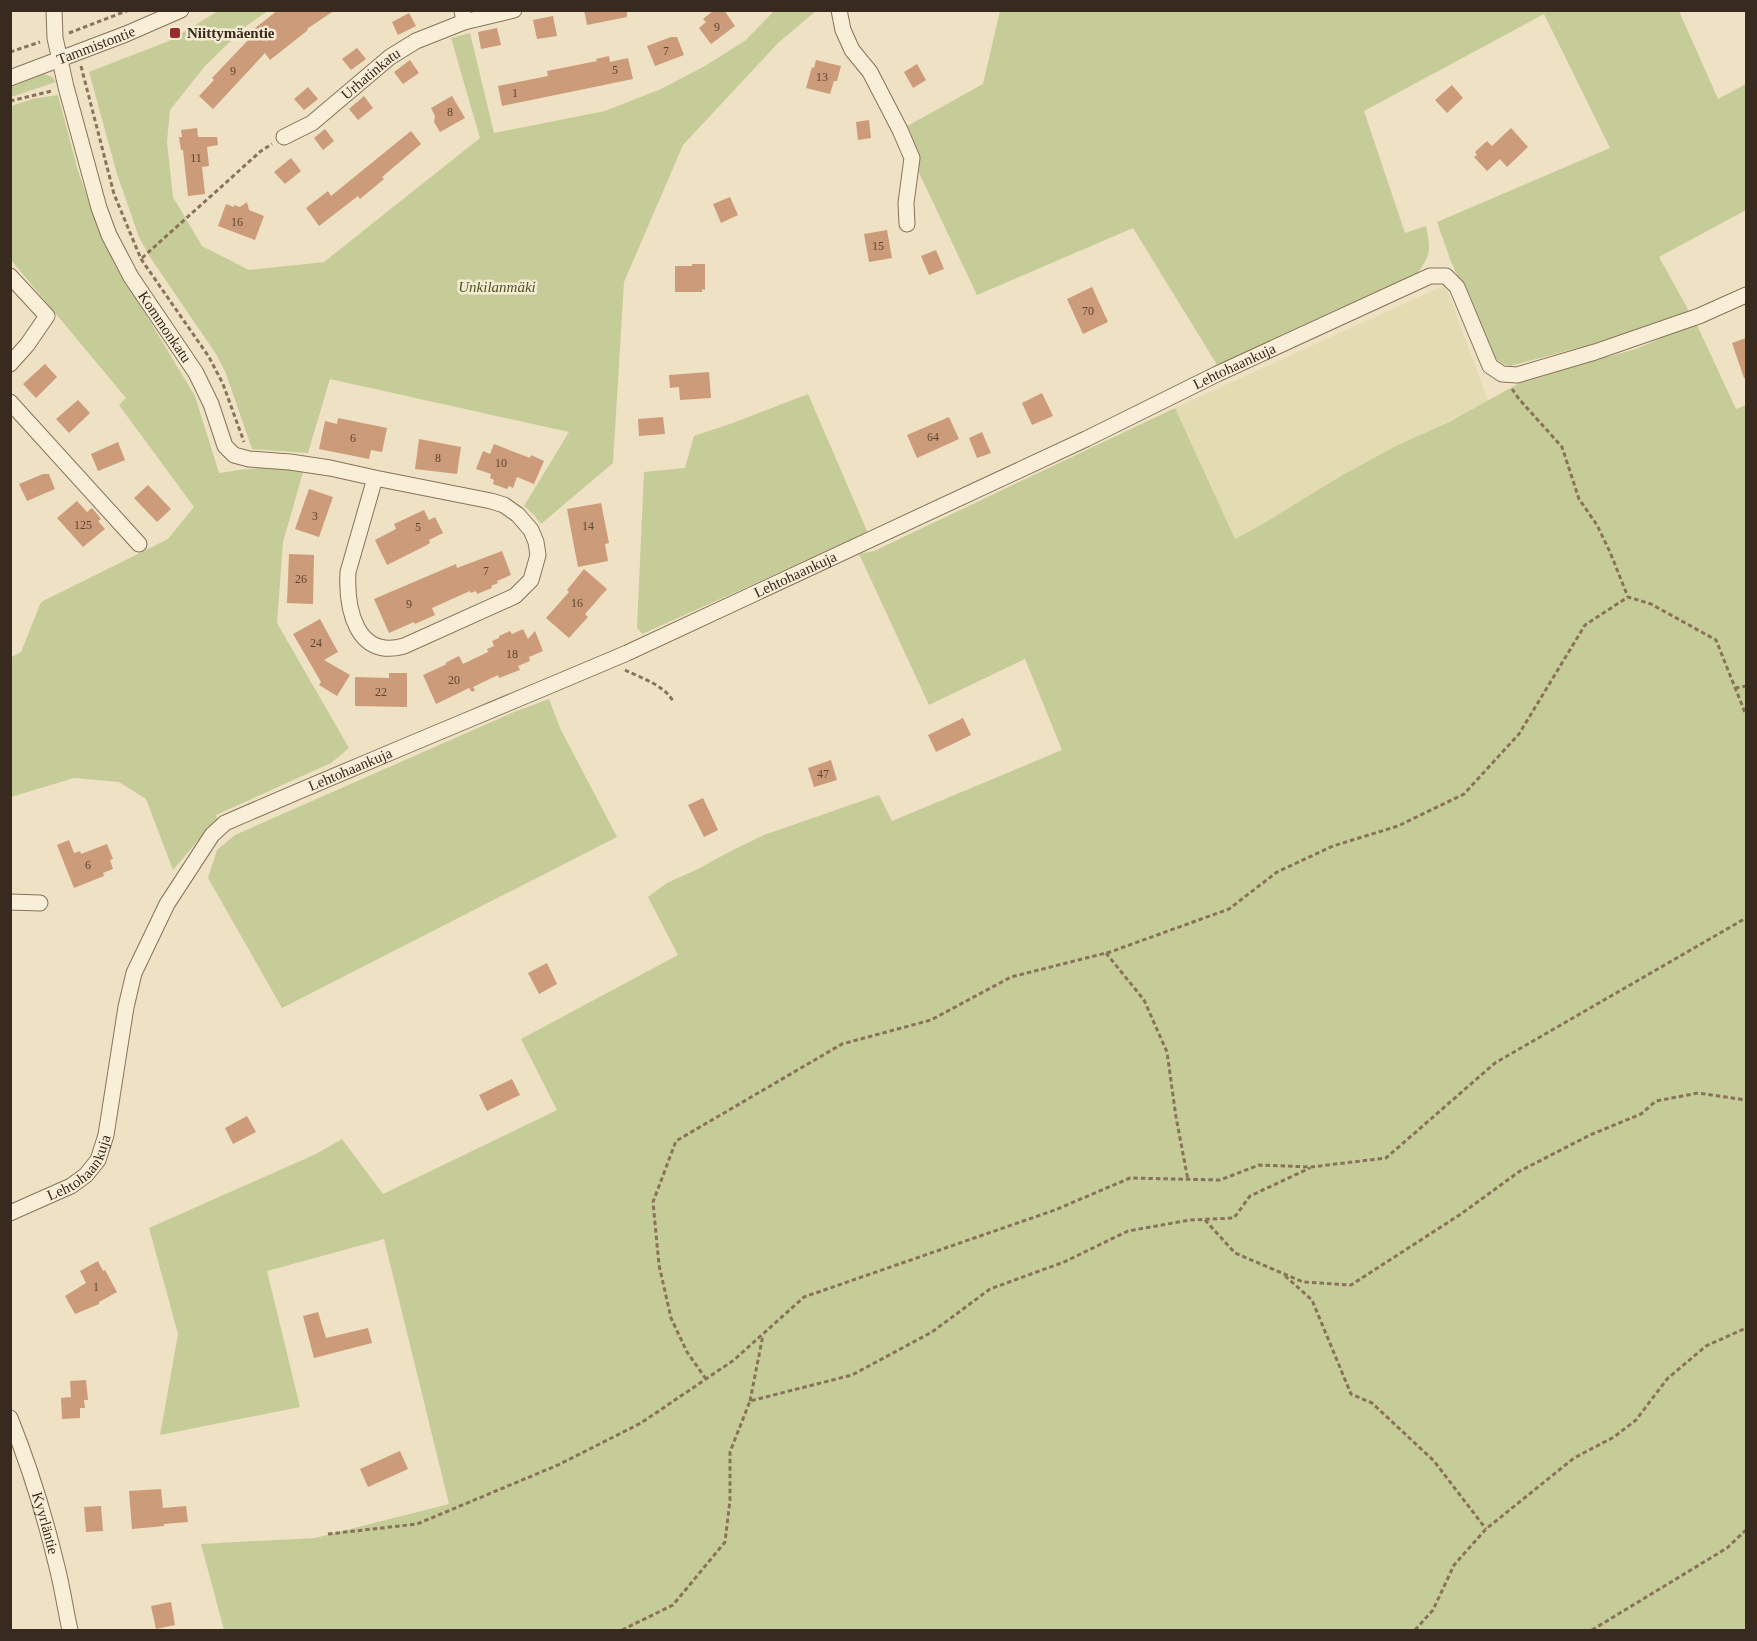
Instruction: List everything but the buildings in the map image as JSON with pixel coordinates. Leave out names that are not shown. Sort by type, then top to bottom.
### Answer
[{"type":"street","points":[[54,10],[55,38],[60,59]]},
{"type":"street","name":"Tammistontie","points":[[10,78],[181,10]]},
{"type":"street","name":"Urhatinkatu","points":[[284,137],[312,123],[390,57],[416,41],[463,16],[514,10]]},
{"type":"street","points":[[839,10],[843,30],[852,50],[870,72],[912,158],[906,203],[907,224]]},
{"type":"street","name":"Kommonkatu","points":[[60,59],[99,208],[131,277],[196,374],[211,404],[225,446],[234,455],[249,459],[320,466],[491,501],[504,506],[526,522],[536,542],[538,555],[531,580],[515,596],[404,646],[384,649],[367,642],[350,611],[347,585],[348,572],[375,478]]},
{"type":"street","points":[[10,276],[47,316],[27,345],[10,364]]},
{"type":"street","name":"Lehtohaankuja","points":[[10,1213],[71,1186],[87,1175],[98,1160],[106,1135],[126,1007],[134,973],[167,904],[212,835],[225,824],[316,783],[612,659],[1430,276],[1446,276],[1457,287],[1490,366],[1502,374]]},
{"type":"street","points":[[1502,374],[1517,375],[1595,352],[1699,316],[1746,295]]},
{"type":"street","points":[[10,402],[139,544]]},
{"type":"street","points":[[10,902],[40,903]]},
{"type":"street","name":"Kyyrläntie","points":[[10,1418],[34,1482],[56,1564],[70,1630]]},
{"type":"path","points":[[77,52],[114,194],[141,259],[214,366],[240,428],[249,459]]},
{"type":"path","points":[[10,101],[85,80]]},
{"type":"path","points":[[141,259],[261,151],[284,137]]},
{"type":"path","points":[[1502,374],[1519,399],[1562,447],[1579,499],[1597,525],[1628,597]]},
{"type":"path","points":[[706,1379],[687,1352],[671,1318],[659,1265],[653,1202],[676,1141],[842,1044],[931,1020],[1011,977],[1106,953],[1229,909],[1277,872],[1333,846],[1398,826],[1464,794],[1519,734],[1585,625],[1628,597],[1651,604],[1716,640],[1746,715]]},
{"type":"path","points":[[612,659],[618,666],[669,695],[673,701]]},
{"type":"path","points":[[1735,688],[1746,686]]},
{"type":"path","points":[[328,1534],[417,1524],[558,1465],[641,1423],[734,1360],[804,1296],[1055,1210],[1130,1178],[1220,1180],[1259,1165],[1311,1167],[1386,1158],[1495,1063],[1746,918]]},
{"type":"path","points":[[1106,953],[1144,1000],[1167,1052],[1188,1180]]},
{"type":"path","points":[[1205,1220],[1235,1253],[1303,1282],[1351,1285],[1461,1214],[1520,1171],[1590,1135],[1641,1114],[1656,1101],[1698,1093],[1746,1100]]},
{"type":"path","points":[[750,1401],[852,1376],[932,1332],[990,1289],[1064,1262],[1128,1232],[1190,1220],[1234,1218],[1250,1196],[1311,1167]]},
{"type":"path","points":[[1283,1274],[1311,1300],[1351,1394],[1372,1403],[1434,1461],[1486,1529]]},
{"type":"path","points":[[1415,1630],[1433,1610],[1454,1565],[1486,1529],[1574,1458],[1614,1437],[1636,1420],[1667,1379],[1706,1346],[1746,1328]]},
{"type":"path","points":[[622,1630],[673,1605],[724,1542],[730,1500],[730,1452],[750,1401],[764,1334]]},
{"type":"path","points":[[1592,1630],[1727,1548],[1746,1530]]},
{"type":"shaded area","points":[[1443,286],[1448,292],[1488,401],[1341,476],[1235,539],[1175,408]]},
{"type":"green space","name":"Unkilanmäki","points":[[218,11],[268,11],[246,26],[205,66],[170,110],[167,142],[173,197],[202,246],[249,270],[324,262],[480,138],[451,38],[470,33],[494,133],[605,111],[661,89],[705,66],[746,40],[774,11],[816,11],[778,43],[683,145],[624,282],[613,463],[541,524],[524,506],[569,432],[330,379],[308,453],[252,449],[225,371],[216,354],[150,257],[139,237],[117,174],[89,72],[169,41]]},
{"type":"green space","points":[[1000,11],[1679,11],[1718,99],[1746,84],[1746,210],[1659,257],[1690,313],[1627,335],[1510,366],[1501,363],[1493,356],[1450,259],[1437,222],[1610,148],[1544,14],[1364,111],[1405,233],[1426,226],[1429,241],[1427,257],[1416,275],[1219,368],[1133,228],[977,295],[900,130],[983,84]]},
{"type":"green space","points":[[44,74],[52,77],[56,82],[11,97],[11,87]]},
{"type":"green space","points":[[58,95],[78,171],[102,239],[195,396],[219,473],[261,468],[303,472],[283,542],[277,623],[349,748],[331,763],[216,815],[218,821],[206,831],[173,870],[146,799],[119,782],[74,778],[11,797],[10,658],[21,652],[41,602],[168,539],[194,507],[119,405],[126,398],[11,260],[11,106],[32,99]]},
{"type":"green space","points":[[1696,323],[1736,409],[1746,405],[1746,1630],[224,1630],[201,1544],[315,1538],[449,1504],[384,1239],[267,1271],[300,1407],[160,1435],[178,1334],[149,1228],[316,1154],[342,1139],[383,1194],[557,1110],[521,1039],[678,955],[648,897],[667,883],[764,835],[879,795],[892,821],[1062,750],[1025,659],[929,705],[859,554],[874,551],[1175,408],[1235,539],[1341,476],[1394,447],[1449,422],[1527,379],[1636,349]]},
{"type":"green space","points":[[808,394],[868,533],[642,634],[637,628],[644,472],[685,468],[694,436]]},
{"type":"green space","points":[[549,699],[560,728],[617,837],[282,1008],[208,878],[217,850],[235,835],[514,712]]},
{"type":"place","name":"Niittymäentie","points":[[175,33]]}]
